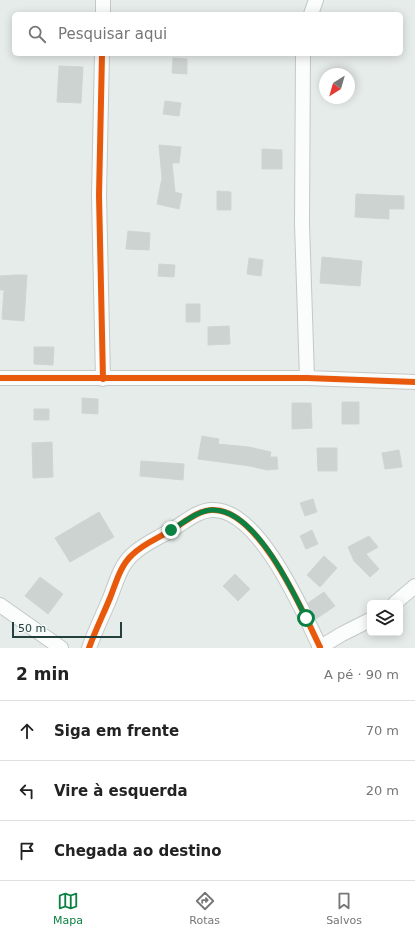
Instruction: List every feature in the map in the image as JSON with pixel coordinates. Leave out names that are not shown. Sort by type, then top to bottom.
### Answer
[{"type":"street","points":[[103,0],[103,12]]},
{"type":"street","points":[[312,12],[316,0]]},
{"type":"street","points":[[102,56],[99,195],[103,379]]},
{"type":"street","points":[[303,56],[302,224],[307,378]]},
{"type":"street","points":[[0,378],[307,378],[415,382]]},
{"type":"street","points":[[88,648],[120,572],[131,556],[147,542],[199,513],[211,510],[225,512],[239,520],[259,539],[282,570],[320,648],[367,622]]},
{"type":"street","points":[[399,600],[415,586]]},
{"type":"street","points":[[0,605],[61,648]]},
{"type":"building","points":[[173,58],[187,59],[187,74],[172,73]]},
{"type":"building","points":[[59,66],[83,67],[81,103],[57,102]]},
{"type":"building","points":[[165,101],[181,103],[179,116],[163,114]]},
{"type":"building","points":[[159,145],[181,147],[179,163],[172,163],[175,192],[182,194],[179,209],[157,204],[162,178]]},
{"type":"building","points":[[262,149],[282,150],[282,169],[262,169]]},
{"type":"building","points":[[217,191],[231,192],[231,210],[217,210]]},
{"type":"building","points":[[356,194],[404,196],[404,209],[389,209],[389,219],[355,217]]},
{"type":"building","points":[[128,231],[150,233],[149,250],[126,249]]},
{"type":"building","points":[[322,257],[362,261],[360,286],[320,283]]},
{"type":"building","points":[[249,258],[263,260],[261,276],[247,274]]},
{"type":"building","points":[[159,264],[175,265],[174,277],[158,276]]},
{"type":"building","points":[[27,275],[24,321],[2,319],[4,290],[0,290],[0,276]]},
{"type":"building","points":[[186,304],[200,304],[200,322],[186,322]]},
{"type":"building","points":[[229,326],[230,344],[208,345],[208,327]]},
{"type":"building","points":[[34,347],[54,347],[53,365],[34,364]]},
{"type":"building","points":[[82,398],[98,399],[98,414],[82,413]]},
{"type":"building","points":[[342,402],[359,402],[359,424],[342,424]]},
{"type":"building","points":[[292,403],[311,403],[312,428],[292,429]]},
{"type":"building","points":[[34,409],[49,409],[49,420],[34,420]]},
{"type":"building","points":[[202,436],[219,439],[218,444],[249,447],[271,452],[270,457],[277,457],[278,469],[267,470],[250,466],[198,459]]},
{"type":"building","points":[[52,442],[53,477],[33,478],[32,443]]},
{"type":"building","points":[[317,448],[337,448],[337,471],[318,471]]},
{"type":"building","points":[[399,450],[402,467],[385,469],[382,453]]},
{"type":"building","points":[[141,461],[184,464],[183,480],[140,476]]},
{"type":"building","points":[[313,499],[317,512],[305,516],[300,503]]},
{"type":"building","points":[[99,512],[114,537],[70,562],[55,538]]},
{"type":"building","points":[[312,530],[318,544],[306,549],[300,536]]},
{"type":"building","points":[[369,536],[378,547],[366,554],[379,569],[370,577],[354,561],[348,547]]},
{"type":"building","points":[[324,556],[337,568],[320,587],[307,575]]},
{"type":"building","points":[[235,574],[250,589],[238,601],[223,586]]},
{"type":"building","points":[[40,577],[63,594],[48,614],[25,596]]},
{"type":"building","points":[[324,592],[335,606],[316,619],[308,603]]},
{"type":"cycle path","points":[[102,56],[99,195],[103,379]]},
{"type":"cycle path","points":[[0,378],[307,378],[415,382]]},
{"type":"cycle path","points":[[89,648],[119,575],[128,559],[142,547],[191,517],[201,512],[211,510],[228,513],[245,525],[262,542],[290,587],[320,647]]},
{"type":"route","points":[[171,530],[199,513],[211,510],[225,512],[239,520],[259,539],[282,570],[306,618]]}]
